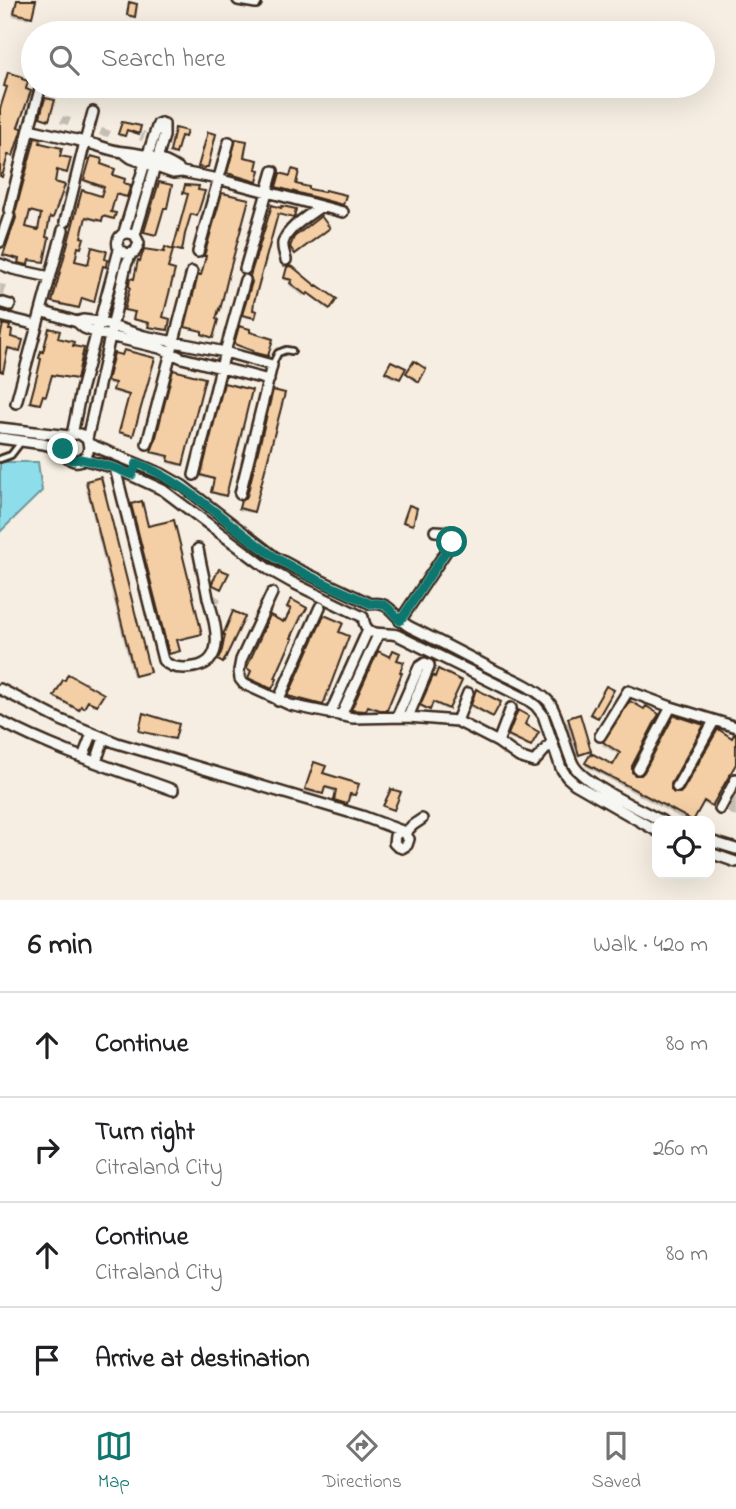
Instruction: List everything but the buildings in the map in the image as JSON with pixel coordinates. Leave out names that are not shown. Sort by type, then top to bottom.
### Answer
[{"type":"street","points":[[238,0],[256,3]]},
{"type":"street","points":[[0,242],[38,98]]},
{"type":"street","points":[[16,403],[93,112]]},
{"type":"street","points":[[29,129],[123,152],[134,152],[151,161],[175,166],[182,172],[342,212]]},
{"type":"street","points":[[198,252],[229,142]]},
{"type":"street","points":[[151,161],[124,232],[117,243],[119,250],[110,288],[70,435],[63,443],[63,449],[68,458],[115,468],[163,490],[268,569],[363,617]]},
{"type":"street","points":[[82,459],[88,453],[94,406],[126,265],[131,254],[138,248],[135,234],[151,161]]},
{"type":"street","points":[[194,475],[273,171]]},
{"type":"street","points":[[286,260],[283,247],[285,238],[320,207]]},
{"type":"street","points":[[124,232],[135,234]]},
{"type":"street","points":[[119,250],[124,254],[131,254]]},
{"type":"street","points":[[0,264],[50,277]]},
{"type":"street","points":[[147,444],[192,272]]},
{"type":"street","points":[[0,302],[10,305]]},
{"type":"street","points":[[41,311],[77,322],[97,333],[173,348],[225,352],[272,365],[240,494]]},
{"type":"street","points":[[0,316],[37,325]]},
{"type":"street","points":[[77,322],[83,320],[113,325],[173,348],[182,358],[269,380]]},
{"type":"street","points":[[79,402],[94,406]]},
{"type":"street","points":[[0,428],[80,434],[88,442],[162,474],[183,486],[275,557],[371,604],[386,605],[397,618],[532,689],[547,700],[555,712],[562,739],[577,771],[597,792],[652,828]]},
{"type":"street","points":[[0,438],[63,449]]},
{"type":"street","points":[[132,475],[137,463]]},
{"type":"street","points":[[115,468],[163,660],[167,665],[189,668],[205,664],[216,645],[216,629],[198,549]]},
{"type":"street","points":[[341,716],[382,634],[392,626],[453,538],[452,532],[435,531]]},
{"type":"street","points":[[272,593],[241,660],[240,679],[248,687],[299,708],[353,718],[408,717],[457,721],[498,742],[519,757],[534,762],[552,742]]},
{"type":"street","points":[[371,604],[363,617],[368,630],[397,635],[528,700],[543,715],[561,768],[567,777],[575,784],[652,817]]},
{"type":"street","points":[[278,701],[320,607]]},
{"type":"street","points":[[330,714],[368,630]]},
{"type":"street","points":[[397,717],[419,667],[425,663],[429,667],[408,717]]},
{"type":"street","points":[[0,689],[92,734],[355,814],[403,832],[422,819]]},
{"type":"street","points":[[600,736],[628,691],[736,727]]},
{"type":"street","points":[[457,721],[468,693]]},
{"type":"street","points":[[638,769],[671,707]]},
{"type":"street","points":[[498,742],[511,708]]},
{"type":"street","points":[[0,721],[83,757],[173,790]]},
{"type":"street","points":[[677,787],[714,721]]},
{"type":"street","points":[[83,757],[92,734]]},
{"type":"street","points":[[96,762],[104,738]]},
{"type":"street","points":[[720,809],[736,779]]},
{"type":"street","points":[[715,843],[736,849]]},
{"type":"street","points":[[715,855],[736,862]]},
{"type":"lane","points":[[272,365],[278,353],[292,351]]},
{"type":"lane","points":[[0,459],[10,455],[22,442]]},
{"type":"water","points":[[0,462],[38,462],[42,491],[0,532]]},
{"type":"route","points":[[63,449],[71,460],[82,459],[132,475],[137,463],[162,474],[183,486],[275,557],[371,604],[386,605],[400,621],[452,542]]}]
